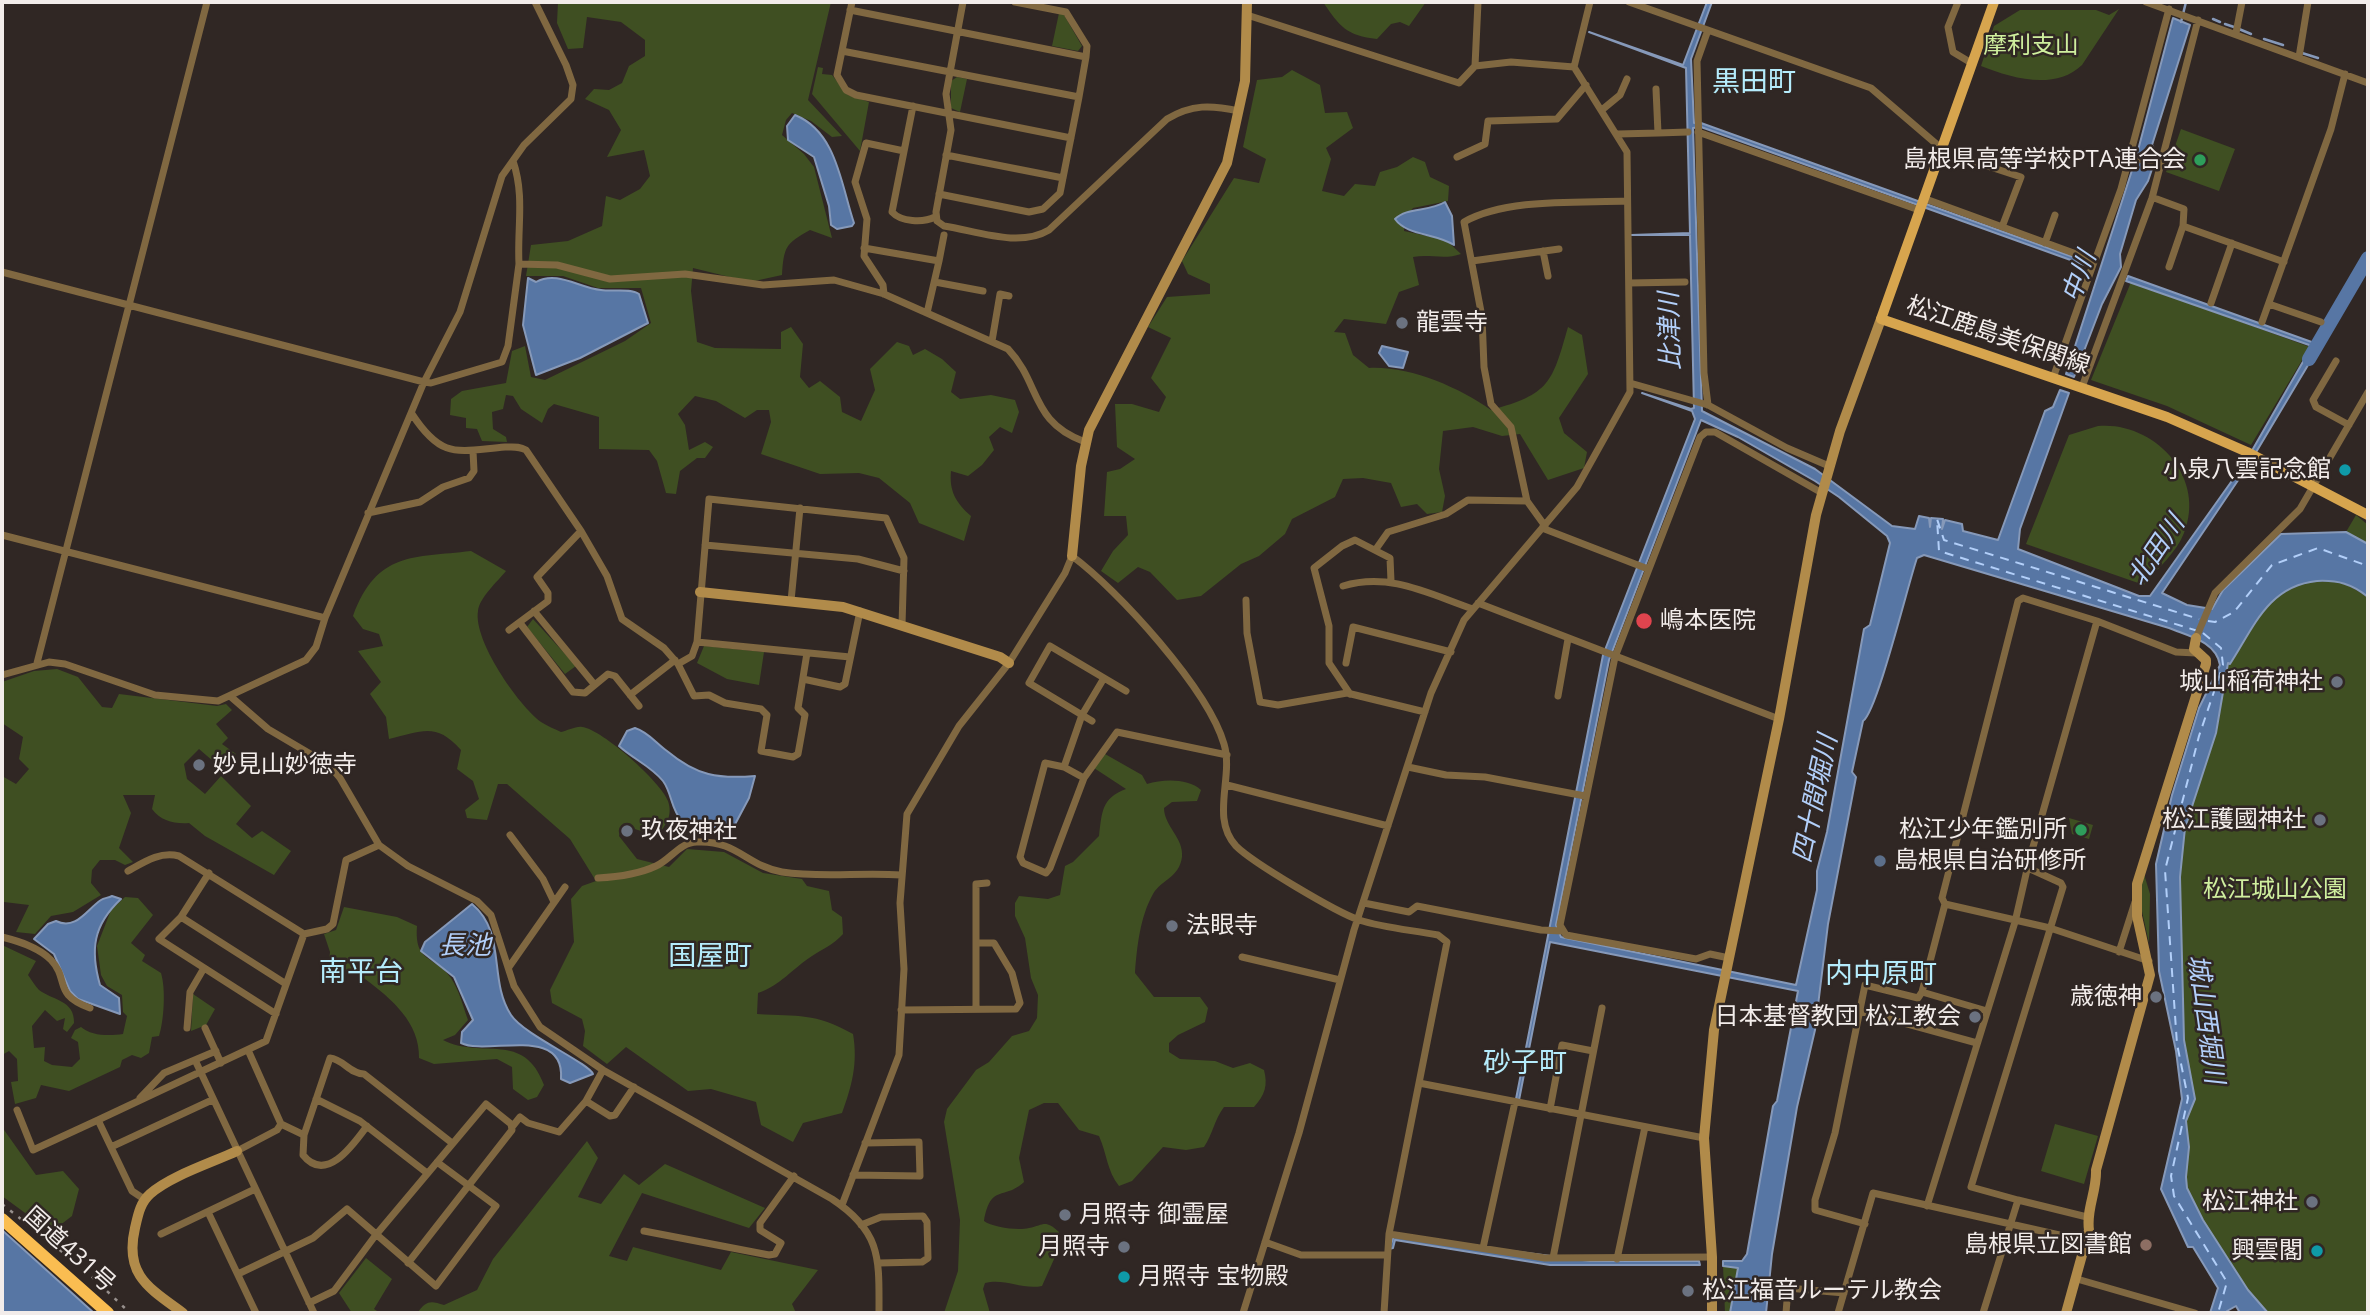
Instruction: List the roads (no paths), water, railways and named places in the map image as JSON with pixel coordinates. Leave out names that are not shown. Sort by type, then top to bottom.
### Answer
[{"type":"highway","name":"国道431号","points":[[2,1219],[108,1313]]},
{"type":"main road","name":"松江鹿島美保関線","points":[[1994,2],[1881,318],[2167,417],[2247,452],[2368,515]]},
{"type":"street","points":[[37,663],[206,2]]},
{"type":"street","points":[[2,675],[37,663],[65,664],[155,695],[218,701],[306,660],[313,654],[325,618],[424,382],[460,312],[502,176],[566,106],[573,93],[559,47],[535,2]]},
{"type":"street","points":[[852,2],[837,75],[846,90],[856,95],[1071,138]]},
{"type":"street","points":[[935,217],[951,130],[946,94],[963,2]]},
{"type":"street","points":[[939,194],[1036,212],[1060,193],[1087,46],[1066,12],[1015,2]]},
{"type":"street","points":[[842,1205],[899,1055],[904,969],[900,904],[907,814],[959,726],[1009,663],[1065,573],[1072,556],[1085,442],[1103,398],[1227,163],[1245,81],[1248,2]]},
{"type":"street","points":[[1475,66],[1478,2]]},
{"type":"street","points":[[1243,1313],[1299,1133],[1340,980],[1425,712],[1464,620],[1577,487],[1628,397],[1627,152],[1603,109],[1574,67],[1589,2]]},
{"type":"street","points":[[1629,2],[1871,88],[1941,148]]},
{"type":"street","points":[[1958,2],[1948,27],[1953,52],[1973,64]]},
{"type":"street","points":[[2146,2],[2368,83]]},
{"type":"street","points":[[2236,33],[2242,2]]},
{"type":"street","points":[[2299,57],[2308,2]]},
{"type":"street","points":[[850,10],[1086,57]]},
{"type":"street","points":[[2054,378],[2131,157],[2171,10]]},
{"type":"street","points":[[1247,15],[1459,83],[1475,66],[1511,62],[1574,67]]},
{"type":"street","points":[[2081,387],[2124,275],[2159,164],[2197,19]]},
{"type":"street","points":[[1706,405],[1697,61],[1707,30]]},
{"type":"street","points":[[842,51],[1079,97]]},
{"type":"street","points":[[2262,322],[2331,129],[2345,75]]},
{"type":"street","points":[[1603,109],[1620,95],[1627,79]]},
{"type":"street","points":[[1457,157],[1485,144],[1485,125],[1488,121],[1557,118],[1586,85]]},
{"type":"street","points":[[1656,89],[1658,133]]},
{"type":"street","points":[[913,106],[893,214],[921,221],[935,217]]},
{"type":"street","points":[[935,217],[944,226],[1018,239],[1038,236],[1049,230],[1167,119],[1184,109],[1199,106],[1239,111]]},
{"type":"street","points":[[1698,128],[1921,205],[2002,227],[2095,263]]},
{"type":"street","points":[[1618,134],[1688,132]]},
{"type":"street","points":[[884,294],[883,285],[864,256],[867,219],[855,182],[863,145],[866,143],[904,151]]},
{"type":"street","points":[[946,155],[1063,178]]},
{"type":"street","points":[[2131,157],[2159,164]]},
{"type":"street","points":[[2,272],[431,383],[502,362],[508,346],[519,264],[517,238],[522,203],[513,161]]},
{"type":"street","points":[[1972,161],[2021,177],[2002,227]]},
{"type":"street","points":[[2157,199],[2184,209],[2183,226],[2169,267]]},
{"type":"street","points":[[1627,201],[1569,202],[1480,213],[1464,222],[1482,317],[1484,367],[1490,404],[1511,427],[1527,501],[1544,527],[1647,568]]},
{"type":"street","points":[[2045,243],[2055,215]]},
{"type":"street","points":[[2183,226],[2284,262]]},
{"type":"street","points":[[927,313],[944,234]]},
{"type":"street","points":[[2211,303],[2232,243]]},
{"type":"street","points":[[864,248],[939,261]]},
{"type":"street","points":[[1472,261],[1559,249]]},
{"type":"street","points":[[1543,251],[1548,276]]},
{"type":"street","points":[[519,264],[557,265],[610,279],[685,274],[764,285],[834,280],[884,294],[1008,349],[1021,363],[1042,413],[1068,434],[1085,442]]},
{"type":"street","points":[[935,282],[983,291]]},
{"type":"street","points":[[1629,283],[1685,282]]},
{"type":"street","points":[[992,341],[1000,294],[1009,296]]},
{"type":"street","points":[[2269,304],[2321,322]]},
{"type":"street","points":[[1712,1313],[1712,1257],[1704,1138],[1710,1060],[1822,490],[1881,318]]},
{"type":"street","points":[[2336,361],[2313,401],[2316,407],[2349,425]]},
{"type":"street","points":[[1630,383],[1706,405],[1828,470]]},
{"type":"street","points":[[2196,653],[2193,644],[2215,593],[2301,509],[2368,392]]},
{"type":"street","points":[[412,414],[427,437],[458,451],[516,446],[526,450],[581,531],[607,576],[622,619],[651,636],[676,662],[694,696],[709,695],[725,703],[761,709],[767,715],[761,751],[793,757],[799,754],[805,715],[798,708],[807,653]]},
{"type":"street","points":[[1560,931],[1581,795],[1610,655],[1697,442],[1706,432],[1715,432],[1822,490]]},
{"type":"street","points":[[368,513],[420,502],[443,487],[469,478],[474,471],[473,451]]},
{"type":"street","points":[[630,695],[676,662],[692,656],[697,642],[709,499],[886,518],[904,558],[902,625]]},
{"type":"street","points":[[1376,550],[1388,532],[1446,514],[1468,499],[1527,501]]},
{"type":"street","points":[[790,601],[800,508]]},
{"type":"street","points":[[509,630],[550,598],[537,577],[581,531]]},
{"type":"street","points":[[2,535],[325,618]]},
{"type":"street","points":[[1350,694],[1329,663],[1329,626],[1314,568],[1342,546],[1355,540],[1390,558],[1391,581]]},
{"type":"street","points":[[705,545],[858,559],[904,571]]},
{"type":"street","points":[[1072,556],[1113,591],[1164,650],[1205,707],[1224,741],[1227,785],[1223,821],[1236,846],[1275,873],[1359,919],[1437,935],[1447,942],[1385,1255],[1384,1313]]},
{"type":"street","points":[[1343,586],[1367,579],[1391,581],[1476,606],[1779,719]]},
{"type":"street","points":[[700,592],[860,611],[1000,657],[1009,663]]},
{"type":"street","points":[[1864,1224],[1815,1210],[1815,1200],[1835,1133],[1865,985],[1917,998],[1922,992],[1945,904],[1942,898],[1958,829],[2018,601],[2023,598],[2097,621],[2176,652],[2196,653],[2206,660],[2119,952]]},
{"type":"street","points":[[1246,600],[1247,633],[1260,702],[1278,705],[1350,694],[1425,712]]},
{"type":"street","points":[[534,611],[594,684]]},
{"type":"street","points":[[803,680],[840,687],[845,684],[860,611]]},
{"type":"street","points":[[1927,1206],[2015,922],[2097,621]]},
{"type":"street","points":[[520,622],[573,692],[585,693],[605,674],[611,675],[639,706]]},
{"type":"street","points":[[1346,663],[1353,627],[1451,652]]},
{"type":"street","points":[[1558,696],[1568,639]]},
{"type":"street","points":[[697,642],[850,657]]},
{"type":"street","points":[[1092,721],[1029,683],[1050,646],[1126,691]]},
{"type":"street","points":[[1064,767],[1082,715],[1104,678]]},
{"type":"street","points":[[230,696],[268,729],[329,765],[340,778],[379,845],[402,862],[481,905],[495,922],[521,1002],[540,1027],[603,1070],[842,1205],[874,1243],[879,1263],[878,1313]]},
{"type":"street","points":[[1084,778],[1064,767],[1045,763],[1020,857],[1023,863],[1046,873],[1050,868],[1084,778],[1116,732],[1227,755]]},
{"type":"street","points":[[1408,767],[1447,775],[1485,777],[1581,795]]},
{"type":"street","points":[[1227,785],[1388,827]]},
{"type":"street","points":[[510,835],[543,878],[554,902]]},
{"type":"street","points":[[598,878],[622,876],[655,867],[675,851],[696,842],[731,846],[756,864],[784,872],[901,875]]},
{"type":"street","points":[[128,871],[148,859],[174,854],[209,873],[304,934],[327,929],[333,924],[346,860],[379,845]]},
{"type":"street","points":[[2028,868],[2061,883],[2063,887],[1971,1187],[2087,1217]]},
{"type":"street","points":[[209,873],[181,918],[159,939],[276,1014]]},
{"type":"street","points":[[976,1009],[976,884],[987,883]]},
{"type":"street","points":[[509,967],[565,887]]},
{"type":"street","points":[[2066,1313],[2086,1241],[2087,1217],[2097,1184],[2096,1170],[2142,1014],[2150,975],[2135,902]]},
{"type":"street","points":[[1364,903],[1409,912]]},
{"type":"street","points":[[1945,904],[2050,928],[2149,961]]},
{"type":"street","points":[[1405,929],[1409,912],[1417,905],[1696,959],[1710,954],[1727,968]]},
{"type":"street","points":[[181,918],[286,984]]},
{"type":"street","points":[[17,1110],[33,1150],[266,1041],[304,934]]},
{"type":"street","points":[[2,937],[31,947],[49,958],[64,992],[77,1003],[90,1008]]},
{"type":"street","points":[[901,1010],[1016,1009],[1020,1003],[1003,955],[994,943],[976,943]]},
{"type":"street","points":[[1242,957],[1340,980]]},
{"type":"street","points":[[187,1028],[190,992],[204,968]]},
{"type":"street","points":[[1922,992],[1987,1011]]},
{"type":"street","points":[[1553,1258],[1602,1008]]},
{"type":"street","points":[[1860,1011],[1977,1043]]},
{"type":"street","points":[[205,1028],[221,1063]]},
{"type":"street","points":[[1550,1109],[1562,1045],[1593,1051]]},
{"type":"street","points":[[248,1050],[281,1124],[304,1135]]},
{"type":"street","points":[[138,1100],[164,1073],[216,1051]]},
{"type":"street","points":[[367,1126],[342,1158],[317,1166],[310,1164],[303,1155],[304,1135],[330,1058],[335,1058],[356,1074],[364,1074],[452,1143]]},
{"type":"street","points":[[195,1060],[253,1190],[314,1313]]},
{"type":"street","points":[[408,1263],[520,1117],[559,1132],[586,1101],[603,1070]]},
{"type":"street","points":[[1419,1083],[1704,1138]]},
{"type":"street","points":[[586,1101],[610,1116],[615,1115],[634,1087]]},
{"type":"street","points":[[316,1099],[367,1126],[427,1173]]},
{"type":"street","points":[[111,1147],[212,1100]]},
{"type":"street","points":[[1483,1248],[1515,1102]]},
{"type":"street","points":[[309,1303],[334,1291],[375,1236],[486,1104],[512,1127]]},
{"type":"street","points":[[98,1120],[132,1191],[144,1199]]},
{"type":"street","points":[[183,1313],[144,1284],[135,1271],[133,1236],[144,1199],[157,1188],[237,1151],[277,1130],[281,1124]]},
{"type":"street","points":[[1617,1259],[1645,1127]]},
{"type":"street","points":[[853,1175],[920,1176],[919,1142],[864,1143]]},
{"type":"street","points":[[238,1274],[313,1238],[347,1209],[436,1286],[496,1206],[437,1162]]},
{"type":"street","points":[[644,1231],[775,1254],[780,1242],[760,1230],[760,1223],[794,1176]]},
{"type":"street","points":[[161,1234],[253,1190]]},
{"type":"street","points":[[1838,1313],[1873,1193],[2086,1241]]},
{"type":"street","points":[[1983,1313],[2018,1200]]},
{"type":"street","points":[[208,1212],[256,1313]]},
{"type":"street","points":[[861,1225],[881,1217],[923,1216],[928,1222],[928,1258],[922,1262],[879,1263]]},
{"type":"street","points":[[1389,1234],[1553,1258],[1712,1257]]},
{"type":"street","points":[[1265,1242],[1301,1255],[1385,1255]]},
{"type":"street","points":[[2077,1279],[2195,1313]]},
{"type":"street","points":[[1786,1313],[1788,1289],[1844,1293]]},
{"type":"water","points":[[1707,2],[1712,2],[1691,59],[1694,123],[1701,123],[2090,263],[2090,267],[1701,127],[1693,128],[1702,411],[1815,469],[1892,526],[1915,529],[1919,516],[1929,518],[1930,527],[1931,518],[1943,519],[1942,529],[1945,520],[1962,524],[1963,531],[1998,540],[2045,411],[2053,407],[2060,390],[2069,393],[2020,529],[2018,549],[2139,596],[2150,596],[2246,461],[2312,346],[2126,281],[2128,276],[2320,345],[2249,464],[2162,593],[2187,605],[2212,609],[2223,590],[2281,534],[2346,532],[2368,544],[2368,597],[2350,586],[2332,581],[2300,584],[2286,591],[2264,610],[2230,664],[2228,663],[2216,733],[2185,828],[2180,877],[2184,1040],[2195,1099],[2186,1121],[2189,1147],[2187,1188],[2203,1220],[2248,1290],[2268,1313],[2240,1313],[2236,1306],[2227,1311],[2228,1313],[2210,1313],[2218,1288],[2193,1247],[2188,1247],[2161,1189],[2182,1099],[2176,1051],[2159,971],[2156,864],[2172,795],[2199,708],[2220,665],[2217,657],[2213,650],[2200,640],[2169,628],[1924,555],[1917,558],[1884,672],[1863,721],[1852,772],[1856,777],[1828,924],[1815,1030],[1797,1107],[1772,1254],[1766,1313],[1730,1313],[1738,1268],[1723,1266],[1723,1261],[1742,1261],[1747,1254],[1773,1106],[1777,1101],[1798,991],[1550,942],[1519,1100],[1516,1099],[1603,655],[1695,419],[1692,411],[1642,393],[1694,408],[1690,235],[1631,235],[1690,233],[1686,68],[1589,32],[1683,65]],"holes":[[[1701,420],[1738,437],[1839,497],[1887,536],[1890,543],[1870,625],[1864,629],[1827,832],[1817,871],[1817,890],[1796,985],[1561,937],[1556,925],[1609,660]]]},
{"type":"water","points":[[2173,18],[2190,25],[2152,145],[2156,152],[2155,159],[2137,154]]},
{"type":"water","points":[[795,115],[809,123],[829,147],[841,177],[854,223],[852,226],[837,229],[831,225],[829,206],[814,157],[788,140],[787,126]]},
{"type":"water","points":[[2135,161],[2153,166],[2148,181],[2136,200],[2120,254],[2121,267],[2102,304],[2074,377],[2066,374]]},
{"type":"water","points":[[1445,202],[1452,216],[1454,245],[1407,229],[1395,219],[1400,215]]},
{"type":"water","points":[[528,278],[536,282],[560,279],[593,289],[635,292],[639,294],[648,323],[580,358],[536,375],[523,325]]},
{"type":"water","points":[[1382,346],[1408,352],[1403,368],[1389,366],[1379,353]]},
{"type":"water","points":[[635,728],[698,771],[730,777],[755,776],[749,798],[732,830],[682,821],[663,781],[619,746],[627,731]]},
{"type":"water","points":[[112,896],[121,899],[99,928],[95,960],[100,985],[119,998],[120,1014],[78,999],[70,991],[54,954],[34,939],[48,924],[75,921],[101,900]]},
{"type":"water","name":"長池","points":[[472,904],[490,929],[500,987],[511,1015],[529,1031],[593,1074],[570,1083],[561,1079],[559,1062],[551,1052],[538,1047],[473,1046],[461,1043],[462,1032],[473,1020],[454,977],[421,951],[425,942]]},
{"type":"water","points":[[2,1230],[94,1313],[2,1313]]},
{"type":"water","points":[[1394,1236],[1590,1261],[1699,1261],[1700,1265],[1550,1265],[1395,1240],[1393,1248],[1389,1249]]},
{"type":"waterway","name":"中川","points":[[2181,22],[2186,2]]},
{"type":"waterway","points":[[2213,19],[2220,22]]},
{"type":"waterway","points":[[2225,24],[2234,27]]},
{"type":"waterway","points":[[2239,29],[2251,34]]},
{"type":"waterway","points":[[2264,39],[2283,45]]},
{"type":"waterway","points":[[2302,53],[2318,58]]},
{"type":"waterway","name":"北田川","points":[[2309,359],[2368,258]]},
{"type":"railway","points":[[2,1204],[86,1271],[130,1313]]},
{"type":"place","name":"島根県高等学校PTA連合会","points":[[2200,160]]},
{"type":"place","name":"龍雲寺","points":[[1402,323]]},
{"type":"place","name":"小泉八雲記念館","points":[[2345,470]]},
{"type":"place","name":"嶋本医院","points":[[1644,621]]},
{"type":"place","name":"城山稲荷神社","points":[[2337,682]]},
{"type":"place","name":"妙見山妙徳寺","points":[[199,765]]},
{"type":"place","name":"松江護國神社","points":[[2320,820]]},
{"type":"place","name":"松江少年鑑別所","points":[[2081,830]]},
{"type":"place","name":"玖夜神社","points":[[627,831]]},
{"type":"place","name":"島根県自治研修所","points":[[1880,861]]},
{"type":"place","name":"法眼寺","points":[[1172,926]]},
{"type":"place","name":"歳徳神","points":[[2156,997]]},
{"type":"place","name":"日本基督教団 松江教会","points":[[1975,1017]]},
{"type":"place","name":"松江神社","points":[[2312,1202]]},
{"type":"place","name":"月照寺 御霊屋","points":[[1065,1215]]},
{"type":"place","name":"島根県立図書館","points":[[2146,1245]]},
{"type":"place","name":"月照寺","points":[[1124,1247]]},
{"type":"place","name":"興雲閣","points":[[2317,1251]]},
{"type":"place","name":"月照寺 宝物殿","points":[[1124,1277]]},
{"type":"place","name":"松江福音ルーテル教会","points":[[1688,1291]]},
{"type":"district","name":"黒田町","points":[[1754,83]]},
{"type":"district","name":"国屋町","points":[[710,957]]},
{"type":"district","name":"南平台","points":[[361,973]]},
{"type":"district","name":"内中原町","points":[[1881,975]]},
{"type":"district","name":"砂子町","points":[[1525,1064]]},
{"type":"park label","name":"摩利支山","points":[[2031,46]]},
{"type":"park label","name":"松江城山公園","points":[[2275,890]]},
{"type":"water label","name":"比津川","points":[[1671,331]]},
{"type":"water label","name":"四十間堀川","points":[[1816,799]]},
{"type":"water label","name":"城山西堀川","points":[[2205,1019]]}]
